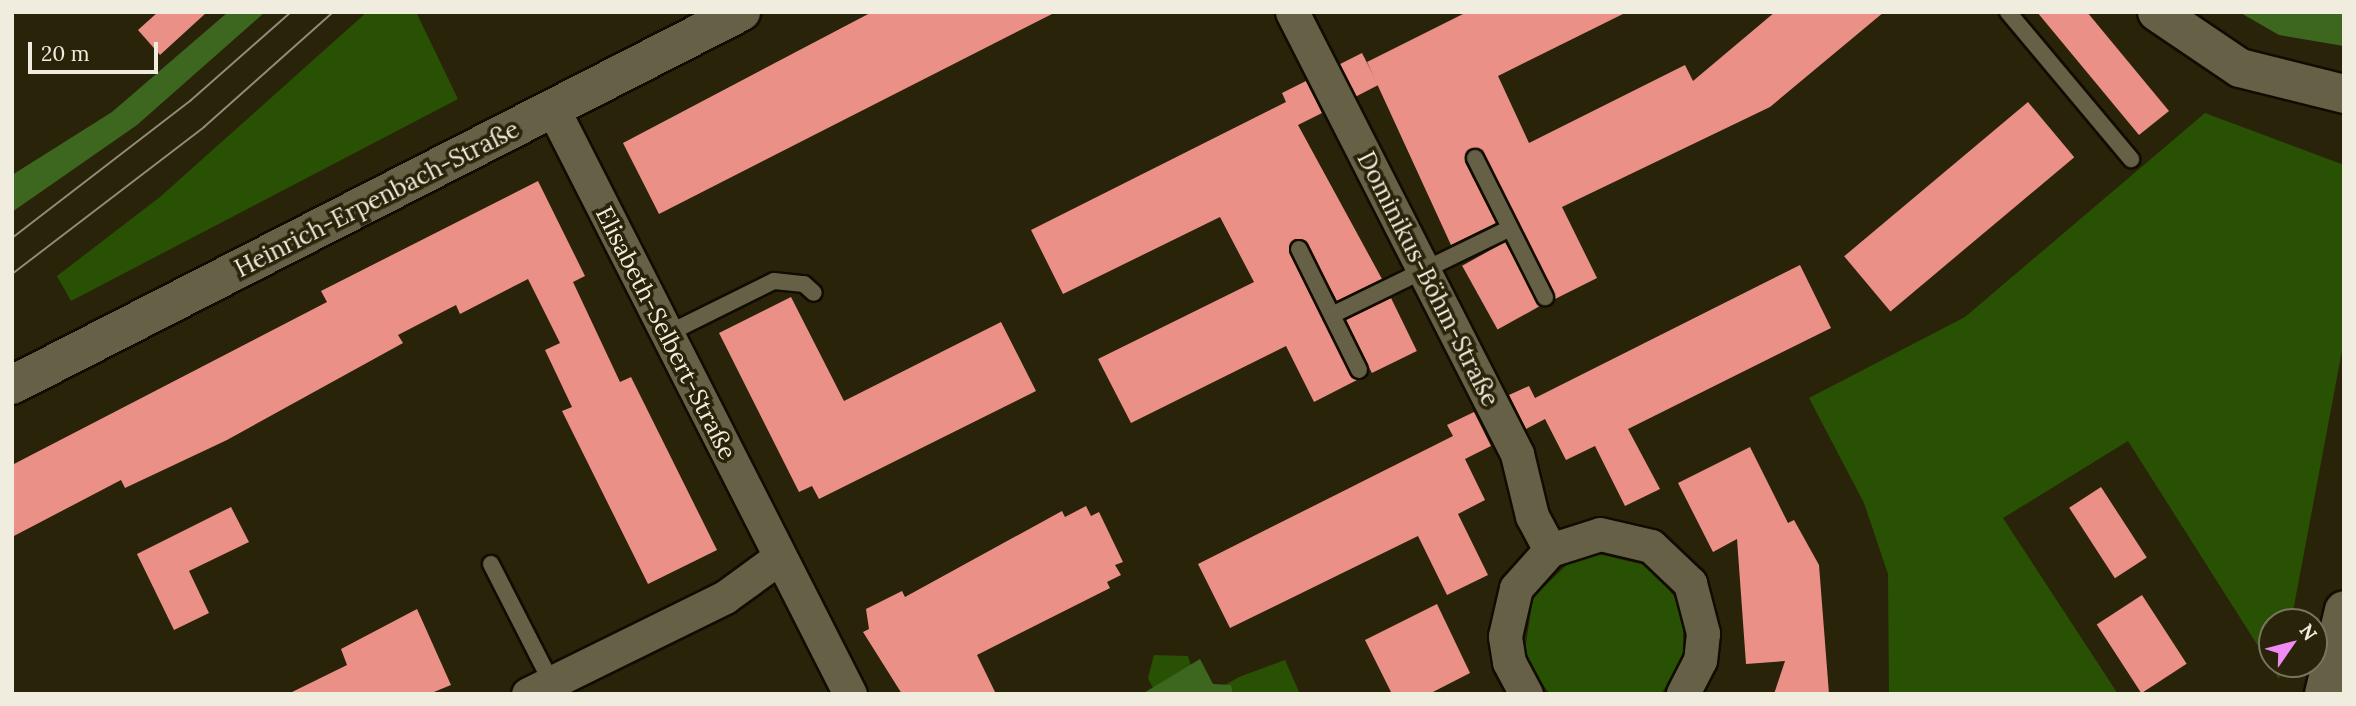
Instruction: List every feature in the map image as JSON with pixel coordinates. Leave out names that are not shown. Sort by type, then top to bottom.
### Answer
[{"type":"street","name":"Heinrich-Erpenbach-Straße","points":[[12,385],[741,12]]},
{"type":"street","name":"Dominikus-Böhm-Straße","points":[[1292,12],[1421,271],[1517,454],[1532,516],[1550,550]]},
{"type":"street","points":[[2157,12],[2240,68],[2344,94]]},
{"type":"street","name":"Elisabeth-Selbert-Straße","points":[[553,110],[850,694]]},
{"type":"street","points":[[1526,694],[1509,662],[1507,611],[1516,588],[1550,550],[1574,539],[1613,536],[1651,546],[1673,562],[1690,583],[1703,633],[1700,660],[1683,694]]},
{"type":"street","points":[[539,688],[725,597],[780,557]]},
{"type":"street","points":[[2324,694],[2344,610]]},
{"type":"lane","points":[[2008,12],[2131,159]]},
{"type":"lane","points":[[1475,158],[1545,297]]},
{"type":"lane","points":[[1332,316],[1510,228]]},
{"type":"lane","points":[[1298,249],[1359,370]]},
{"type":"lane","points":[[667,334],[774,281],[804,284],[814,293]]},
{"type":"lane","points":[[491,564],[539,688]]},
{"type":"green space","points":[[228,12],[265,12],[137,125],[12,212],[12,175],[112,112]]},
{"type":"green space","points":[[367,12],[416,12],[458,99],[71,301],[57,276],[160,197]]},
{"type":"green space","points":[[2239,12],[2344,12],[2344,46],[2279,35]]},
{"type":"green space","points":[[2205,113],[2344,165],[2344,340],[2294,608],[2258,608],[2258,646],[2128,441],[2003,518],[2118,694],[1889,694],[1888,574],[1864,503],[1809,398],[1965,317]]},
{"type":"green space","points":[[1598,554],[1649,566],[1683,607],[1683,661],[1661,694],[1550,694],[1535,675],[1525,650],[1533,597],[1571,561]]},
{"type":"green space","points":[[1154,655],[1188,656],[1193,673],[1156,694],[1148,678]]},
{"type":"green space","points":[[1200,659],[1213,684],[1231,685],[1233,694],[1142,694]]},
{"type":"green space","points":[[1285,660],[1300,694],[1209,694],[1239,677]]},
{"type":"building","points":[[158,12],[207,12],[160,55],[138,30]]},
{"type":"building","points":[[872,12],[1056,12],[659,214],[623,143]]},
{"type":"building","points":[[1467,12],[1627,12],[1498,76],[1529,143],[1685,65],[1693,81],[1775,12],[1884,12],[1770,107],[1562,207],[1597,278],[1555,299],[1476,148],[1467,152],[1465,162],[1496,223],[1451,245],[1367,62]]},
{"type":"building","points":[[2037,12],[2087,12],[2169,111],[2139,135]]},
{"type":"building","points":[[1362,53],[1378,85],[1356,96],[1340,64]]},
{"type":"building","points":[[1306,81],[1322,113],[1298,125],[1382,279],[1337,301],[1305,241],[1295,239],[1289,249],[1357,380],[1314,402],[1286,346],[1131,423],[1098,359],[1254,282],[1220,217],[1063,294],[1031,230],[1286,102],[1282,93]]},
{"type":"building","points":[[2028,102],[2074,157],[1890,311],[1844,256]]},
{"type":"building","points":[[538,181],[585,276],[573,282],[620,382],[631,377],[717,550],[648,584],[562,411],[572,407],[545,350],[560,343],[528,279],[460,314],[456,305],[398,335],[403,343],[227,440],[125,488],[121,480],[12,537],[12,465],[327,302],[321,291]]},
{"type":"building","points":[[1505,242],[1540,306],[1498,330],[1462,266]]},
{"type":"building","points":[[1800,265],[1831,328],[1628,429],[1660,489],[1625,506],[1595,446],[1566,460],[1545,419],[1526,429],[1509,395],[1529,386],[1535,398]]},
{"type":"building","points":[[791,297],[844,401],[1001,322],[1036,391],[819,499],[812,486],[799,492],[719,333]]},
{"type":"building","points":[[1391,298],[1417,351],[1372,373],[1346,320]]},
{"type":"building","points":[[1474,412],[1491,446],[1465,459],[1485,500],[1458,514],[1488,575],[1447,595],[1418,536],[1230,628],[1198,564],[1453,436],[1447,425]]},
{"type":"building","points":[[1750,447],[1788,523],[1794,520],[1819,565],[1829,694],[1774,694],[1785,661],[1746,664],[1737,539],[1713,552],[1678,483]]},
{"type":"building","points":[[2101,487],[2147,557],[2115,578],[2069,508]]},
{"type":"building","points":[[1086,506],[1091,516],[1099,512],[1123,562],[1115,565],[1121,575],[1107,582],[1110,588],[977,655],[996,694],[902,694],[863,632],[869,629],[866,609],[902,591],[905,597],[1062,511],[1065,517]]},
{"type":"building","points":[[231,507],[249,542],[189,571],[209,613],[174,630],[137,554]]},
{"type":"building","points":[[2142,595],[2187,664],[2141,693],[2097,624]]},
{"type":"building","points":[[1437,604],[1470,673],[1429,694],[1392,694],[1365,640]]},
{"type":"building","points":[[417,609],[451,685],[429,694],[288,694],[347,665],[341,649]]},
{"type":"tram line","points":[[12,238],[190,101],[291,12]]},
{"type":"tram line","points":[[12,274],[204,127],[333,12]]}]
